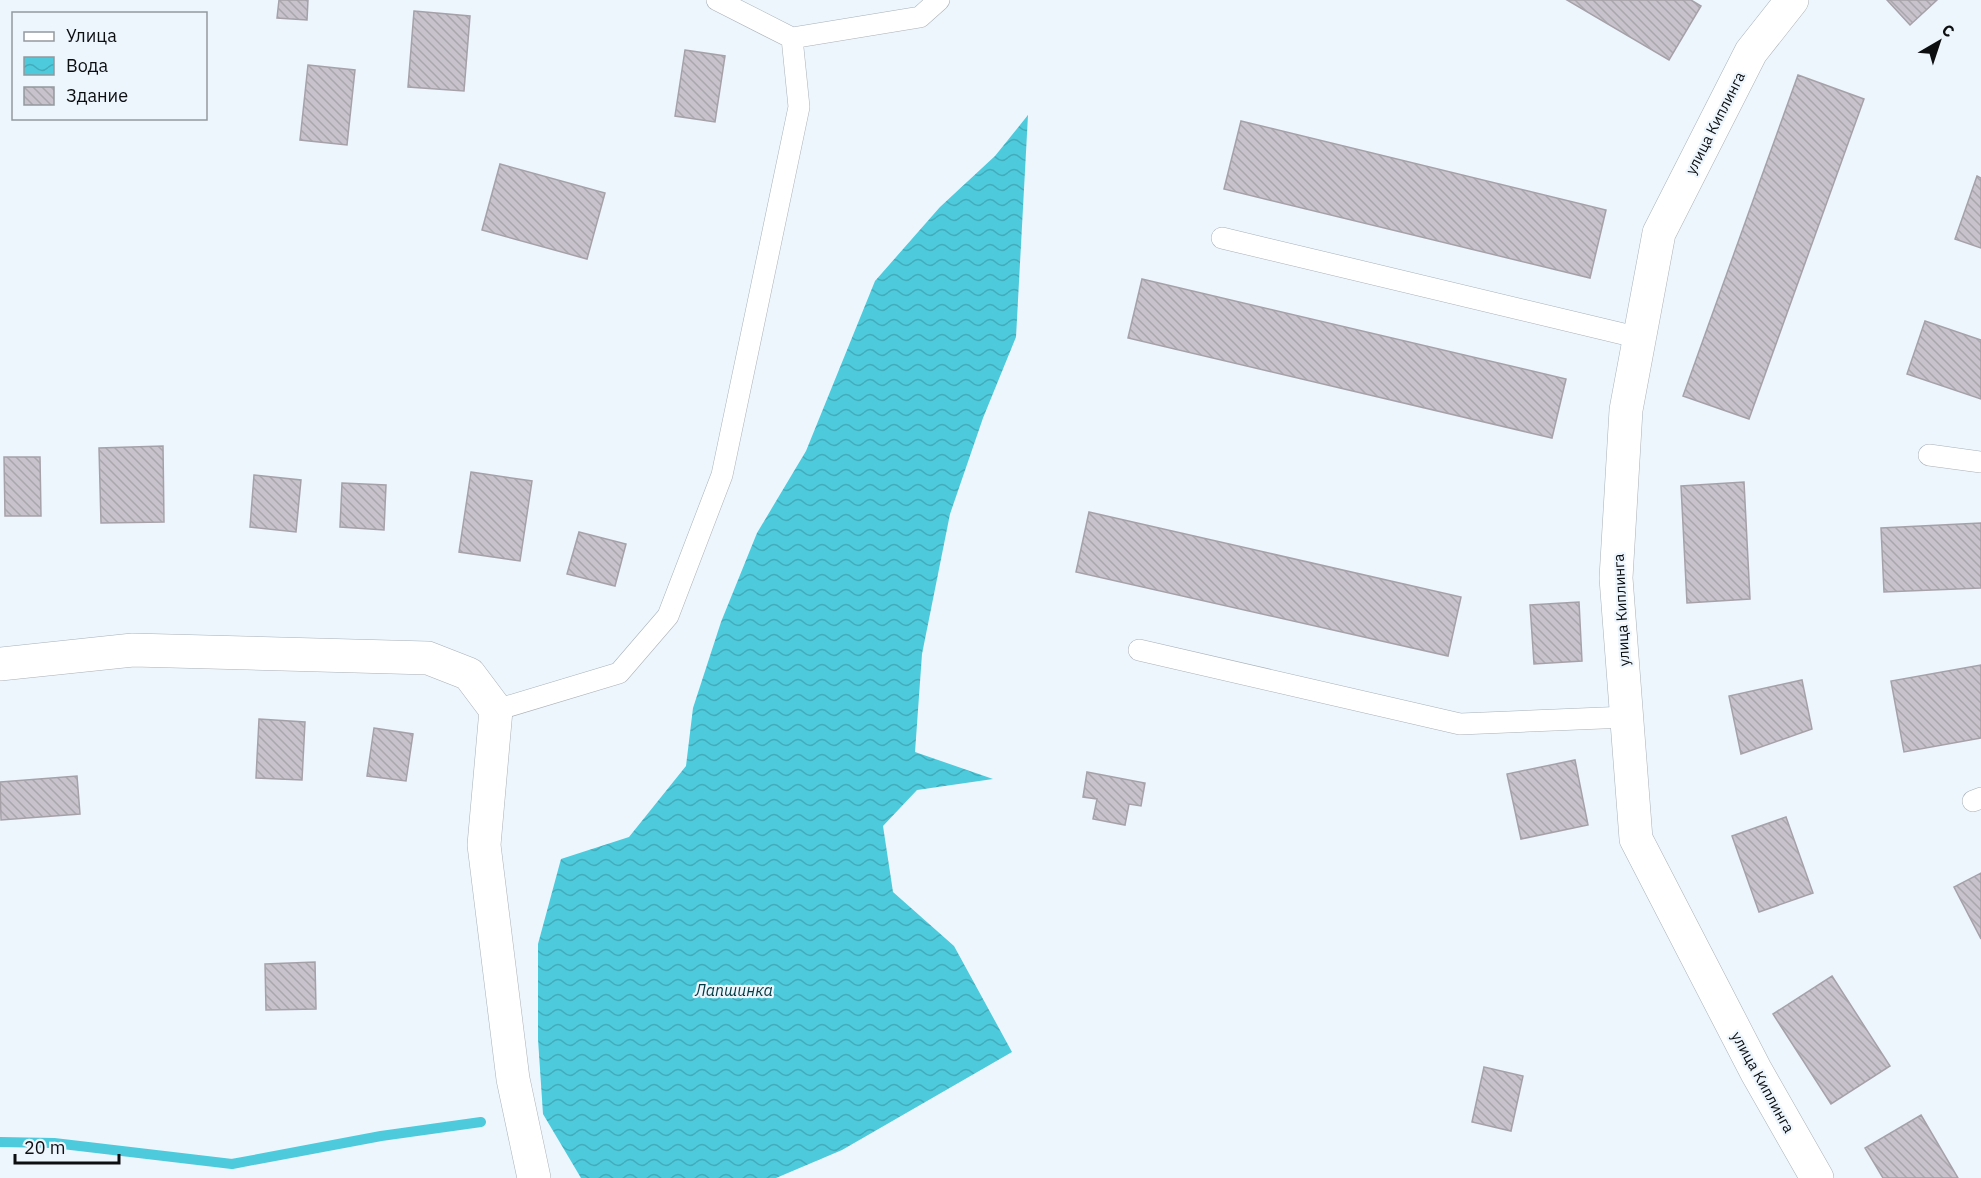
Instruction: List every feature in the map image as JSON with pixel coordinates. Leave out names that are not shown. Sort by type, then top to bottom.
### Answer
[{"type":"street","name":"улица Киплинга","points":[[1783,3],[1751,52],[1659,233],[1626,410],[1616,578],[1636,839],[1756,1071],[1816,1178]]},
{"type":"street","points":[[0,663],[133,650],[428,658],[469,674],[496,710],[484,845],[513,1079],[534,1178]]},
{"type":"lane","points":[[717,0],[792,38],[920,17],[939,0]]},
{"type":"lane","points":[[496,710],[620,673],[668,616],[722,475],[799,107],[792,38]]},
{"type":"lane","points":[[1222,238],[1640,338]]},
{"type":"lane","points":[[1929,455],[1981,462]]},
{"type":"lane","points":[[1139,650],[1460,724],[1627,717]]},
{"type":"water","name":"Лапшинка","points":[[1028,115],[1016,337],[983,418],[950,514],[922,654],[915,752],[993,779],[917,790],[883,826],[893,892],[954,946],[1012,1052],[842,1150],[776,1178],[581,1178],[543,1114],[538,1039],[538,944],[561,859],[629,837],[686,766],[693,708],[721,622],[757,533],[806,451],[875,281],[940,207],[995,156]]},
{"type":"building","points":[[279,0],[308,0],[307,20],[277,18]]},
{"type":"building","points":[[1567,0],[1691,0],[1701,6],[1669,60]]},
{"type":"building","points":[[1887,0],[1937,0],[1910,25]]},
{"type":"building","points":[[414,11],[470,16],[464,91],[408,87]]},
{"type":"building","points":[[685,50],[725,56],[715,122],[675,116]]},
{"type":"building","points":[[308,65],[355,70],[347,145],[300,140]]},
{"type":"building","points":[[1798,75],[1864,99],[1749,419],[1683,396]]},
{"type":"building","points":[[1241,121],[1606,210],[1590,278],[1224,189]]},
{"type":"building","points":[[500,164],[605,193],[587,259],[482,230]]},
{"type":"building","points":[[1977,176],[1981,178],[1981,248],[1955,239]]},
{"type":"building","points":[[1142,279],[1566,379],[1552,438],[1128,338]]},
{"type":"building","points":[[1925,321],[1981,340],[1981,399],[1907,374]]},
{"type":"building","points":[[163,446],[164,522],[101,523],[99,448]]},
{"type":"building","points":[[4,457],[40,457],[41,516],[5,516]]},
{"type":"building","points":[[471,472],[532,481],[520,561],[459,552]]},
{"type":"building","points":[[254,475],[301,480],[296,532],[250,527]]},
{"type":"building","points":[[1744,482],[1750,599],[1687,603],[1681,486]]},
{"type":"building","points":[[342,483],[386,485],[384,530],[340,527]]},
{"type":"building","points":[[1089,512],[1461,597],[1448,656],[1076,572]]},
{"type":"building","points":[[1981,523],[1981,588],[1884,592],[1881,528]]},
{"type":"building","points":[[579,532],[626,544],[615,586],[567,574]]},
{"type":"building","points":[[1579,602],[1582,661],[1534,664],[1530,605]]},
{"type":"building","points":[[1981,665],[1981,738],[1904,752],[1891,681]]},
{"type":"building","points":[[1802,680],[1812,729],[1741,754],[1729,696]]},
{"type":"building","points":[[259,719],[305,722],[302,780],[256,778]]},
{"type":"building","points":[[374,728],[413,734],[406,781],[367,776]]},
{"type":"building","points":[[1575,760],[1588,825],[1521,839],[1507,774]]},
{"type":"building","points":[[1087,772],[1145,783],[1141,806],[1129,804],[1125,825],[1093,819],[1097,799],[1083,797]]},
{"type":"building","points":[[77,776],[80,814],[1,820],[0,782]]},
{"type":"building","points":[[1786,817],[1813,893],[1759,912],[1732,836]]},
{"type":"building","points":[[1981,873],[1981,939],[1954,887]]},
{"type":"building","points":[[315,962],[316,1009],[266,1010],[265,964]]},
{"type":"building","points":[[1832,976],[1890,1066],[1831,1104],[1773,1014]]},
{"type":"building","points":[[1484,1067],[1523,1076],[1511,1131],[1472,1122]]},
{"type":"building","points":[[1921,1115],[1958,1178],[1883,1178],[1865,1148]]},
{"type":"waterway","points":[[0,1142],[54,1143],[232,1164],[381,1136],[481,1122]]}]
